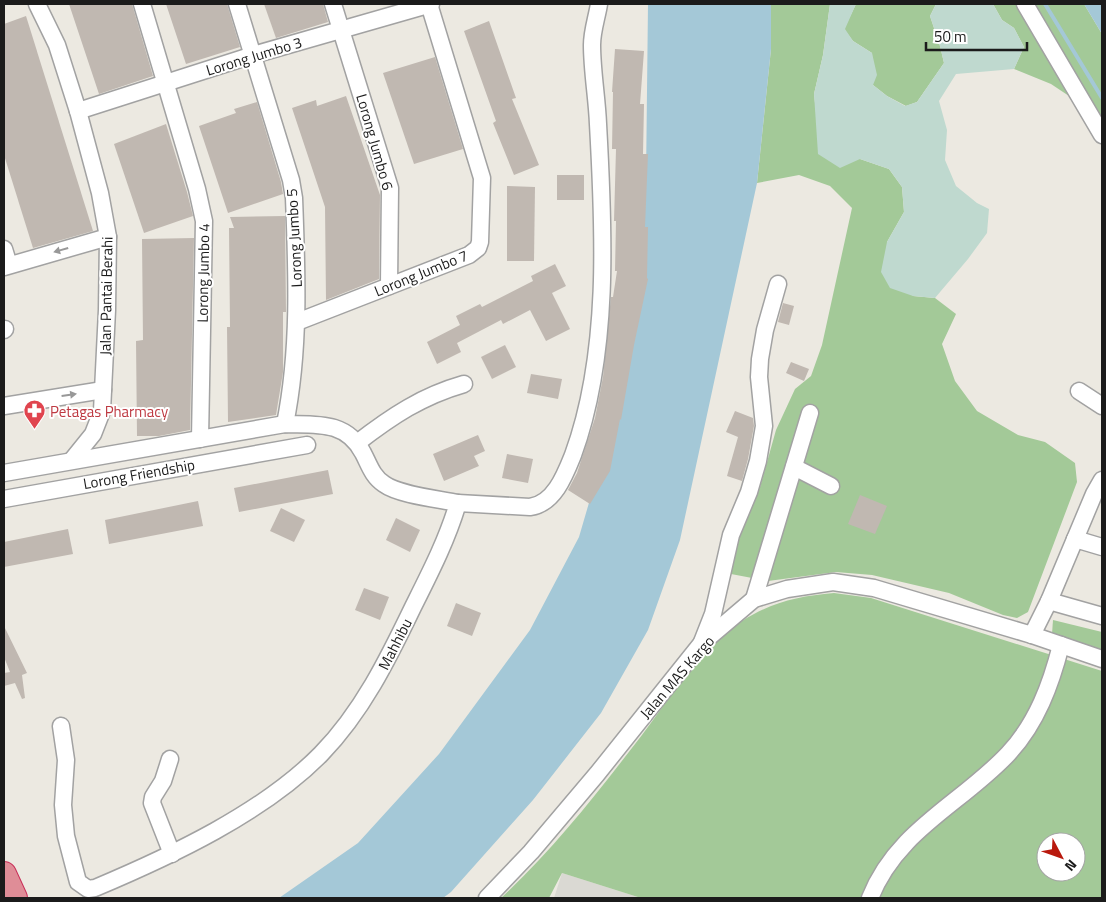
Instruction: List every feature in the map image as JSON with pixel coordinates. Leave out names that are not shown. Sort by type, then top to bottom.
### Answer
[{"type":"highway","points":[[4,874],[16,898]]},
{"type":"street","name":"Jalan Pantai Berahi","points":[[37,4],[57,45],[78,111],[100,193],[108,237],[107,310],[102,411],[93,434],[72,460]]},
{"type":"street","name":"Lorong Jumbo 4","points":[[142,4],[197,189],[204,221],[200,439]]},
{"type":"street","name":"Lorong Jumbo 5","points":[[237,4],[291,180],[294,198],[297,322],[293,375],[279,426]]},
{"type":"street","name":"Lorong Jumbo 6","points":[[333,4],[390,188],[389,286]]},
{"type":"street","name":"Lorong Jumbo 3","points":[[78,111],[253,56],[430,4]]},
{"type":"street","name":"Lorong Jumbo 7","points":[[297,322],[469,254],[478,248],[480,242],[482,178],[430,4]]},
{"type":"street","points":[[4,473],[279,426],[325,425],[343,431],[357,443],[376,478],[391,489],[458,504],[530,507],[546,502],[554,493],[568,467],[586,415],[599,330],[602,276],[599,131],[592,43],[600,4]]},
{"type":"street","points":[[1024,4],[1102,134]]},
{"type":"street","points":[[4,249],[6,266],[108,237]]},
{"type":"street","points":[[702,644],[715,605],[731,535],[749,492],[758,461],[764,426],[759,377],[760,359],[765,330],[778,284]]},
{"type":"street","points":[[357,443],[414,403],[442,390],[464,384]]},
{"type":"street","points":[[4,406],[103,390]]},
{"type":"street","points":[[1079,391],[1102,406]]},
{"type":"street","points":[[754,599],[810,413]]},
{"type":"street","points":[[274,450],[279,426]]},
{"type":"street","name":"Lorong Friendship","points":[[4,499],[307,445]]},
{"type":"street","points":[[794,467],[831,486]]},
{"type":"street","points":[[1032,635],[1049,601],[1094,494],[1102,480]]},
{"type":"street","name":"Mahhibu","points":[[61,726],[66,760],[63,805],[66,836],[76,878],[80,885],[88,889],[95,888],[172,854],[229,822],[274,793],[321,754],[347,724],[370,690],[394,647],[450,530],[458,504]]},
{"type":"street","points":[[1075,539],[1102,547]]},
{"type":"street","name":"Jalan MAS Kargo","points":[[487,898],[537,845],[702,644],[754,599],[811,584],[833,582],[853,584],[874,588],[1032,635],[1102,659]]},
{"type":"street","points":[[1049,601],[1102,616]]},
{"type":"street","points":[[870,898],[893,856],[909,838],[946,806],[992,771],[1020,739],[1042,703],[1052,678],[1061,645]]},
{"type":"street","points":[[170,759],[163,781],[153,797],[152,803],[172,854]]},
{"type":"shaded area","points":[[562,873],[641,898],[554,898]]},
{"type":"green space","points":[[771,4],[830,4],[823,55],[814,94],[817,121],[860,159],[889,169],[902,187],[904,212],[887,242],[913,296],[935,298],[956,314],[942,344],[955,381],[977,411],[1018,435],[1045,442],[1075,463],[1077,482],[1028,612],[1017,618],[1003,615],[949,593],[872,575],[836,572],[768,581],[731,574],[737,543],[760,487],[776,430],[795,389],[811,376],[822,345],[852,208],[830,186],[799,175],[757,183],[771,49]]},
{"type":"green space","points":[[830,4],[856,4],[845,29],[853,41],[872,53],[877,75],[873,85],[887,96],[905,106],[917,102],[944,63],[930,16],[936,4],[993,4],[1002,20],[1014,28],[1024,47],[1014,69],[956,74],[939,101],[947,130],[945,160],[956,186],[977,203],[989,209],[987,233],[935,298],[913,296],[890,288],[881,272],[887,242],[904,212],[902,187],[889,169],[860,159],[840,168],[818,154],[814,94],[823,55]]},
{"type":"green space","points":[[856,4],[936,4],[930,16],[944,63],[917,102],[906,106],[887,96],[873,85],[872,53],[853,41],[844,29]]},
{"type":"green space","points":[[993,4],[1084,4],[1102,34],[1102,118],[1051,84],[1014,69],[1024,47],[1014,28],[1002,20]]},
{"type":"green space","points":[[834,593],[871,598],[1102,671],[1102,898],[641,898],[562,873],[549,898],[501,898],[575,820],[700,658],[713,644],[753,614],[797,598]]},
{"type":"green space","points":[[1053,620],[1102,632],[1102,651],[1052,634]]},
{"type":"water","points":[[648,4],[771,4],[771,49],[757,183],[680,540],[648,630],[601,713],[533,800],[451,892],[443,898],[279,898],[358,843],[439,754],[530,630],[579,537],[619,400],[646,178]]},
{"type":"water","points":[[1084,4],[1102,4],[1102,34]]},
{"type":"building","points":[[69,4],[132,4],[153,76],[99,94]]},
{"type":"building","points":[[166,4],[227,4],[240,47],[186,64]]},
{"type":"building","points":[[264,4],[323,4],[328,22],[276,38]]},
{"type":"building","points":[[26,16],[93,231],[33,248],[4,155],[4,24]]},
{"type":"building","points":[[489,21],[516,98],[512,99],[539,165],[514,175],[493,123],[496,121],[464,31]]},
{"type":"building","points":[[615,49],[644,51],[640,104],[644,104],[643,154],[648,154],[645,227],[648,227],[648,279],[610,471],[590,504],[568,490],[577,473],[595,418],[603,377],[611,297],[613,297],[617,271],[615,271],[616,221],[614,221],[616,149],[612,149],[612,92]]},
{"type":"building","points":[[435,57],[463,149],[414,164],[383,73]]},
{"type":"building","points":[[346,96],[380,195],[379,279],[326,300],[325,207],[292,108],[316,100],[317,106]]},
{"type":"building","points":[[257,102],[283,194],[228,213],[199,126],[236,113],[234,109]]},
{"type":"building","points":[[166,124],[193,216],[144,233],[114,144]]},
{"type":"building","points":[[557,175],[584,175],[584,200],[557,200]]},
{"type":"building","points":[[507,186],[535,187],[534,261],[507,261]]},
{"type":"building","points":[[285,216],[286,312],[283,312],[283,372],[276,415],[228,422],[227,327],[230,327],[229,228],[234,228],[230,217]]},
{"type":"building","points":[[194,238],[190,430],[159,436],[137,436],[136,341],[143,340],[142,239]]},
{"type":"building","points":[[555,264],[566,286],[552,293],[570,329],[546,341],[530,310],[503,324],[501,320],[457,343],[461,352],[437,364],[427,342],[460,325],[456,316],[480,304],[482,307],[533,281],[531,276]]},
{"type":"building","points":[[783,303],[794,306],[789,325],[778,322]]},
{"type":"building","points":[[505,345],[516,367],[492,379],[481,357]]},
{"type":"building","points":[[791,362],[809,369],[804,381],[786,373]]},
{"type":"building","points":[[531,374],[562,379],[558,399],[527,393]]},
{"type":"building","points":[[735,411],[753,418],[754,426],[742,481],[727,476],[738,437],[726,432]]},
{"type":"building","points":[[478,435],[485,451],[474,456],[479,466],[444,481],[433,454]]},
{"type":"building","points":[[507,454],[533,459],[528,483],[502,478]]},
{"type":"building","points":[[328,470],[333,494],[239,512],[234,488]]},
{"type":"building","points":[[860,495],[887,506],[875,534],[848,524]]},
{"type":"building","points":[[198,501],[203,526],[109,544],[105,520]]},
{"type":"building","points":[[281,508],[305,520],[294,542],[270,531]]},
{"type":"building","points":[[396,518],[420,530],[410,552],[386,540]]},
{"type":"building","points":[[68,529],[73,554],[4,567],[4,542]]},
{"type":"building","points":[[364,588],[389,597],[380,620],[355,610]]},
{"type":"building","points":[[456,603],[481,613],[472,636],[447,626]]},
{"type":"building","points":[[4,626],[27,673],[22,675],[25,698],[22,699],[15,683],[4,686],[4,673],[10,672],[4,657]]},
{"type":"waterway","points":[[1045,4],[1102,98]]},
{"type":"place","name":"Petagas Pharmacy","points":[[34,430]]}]
